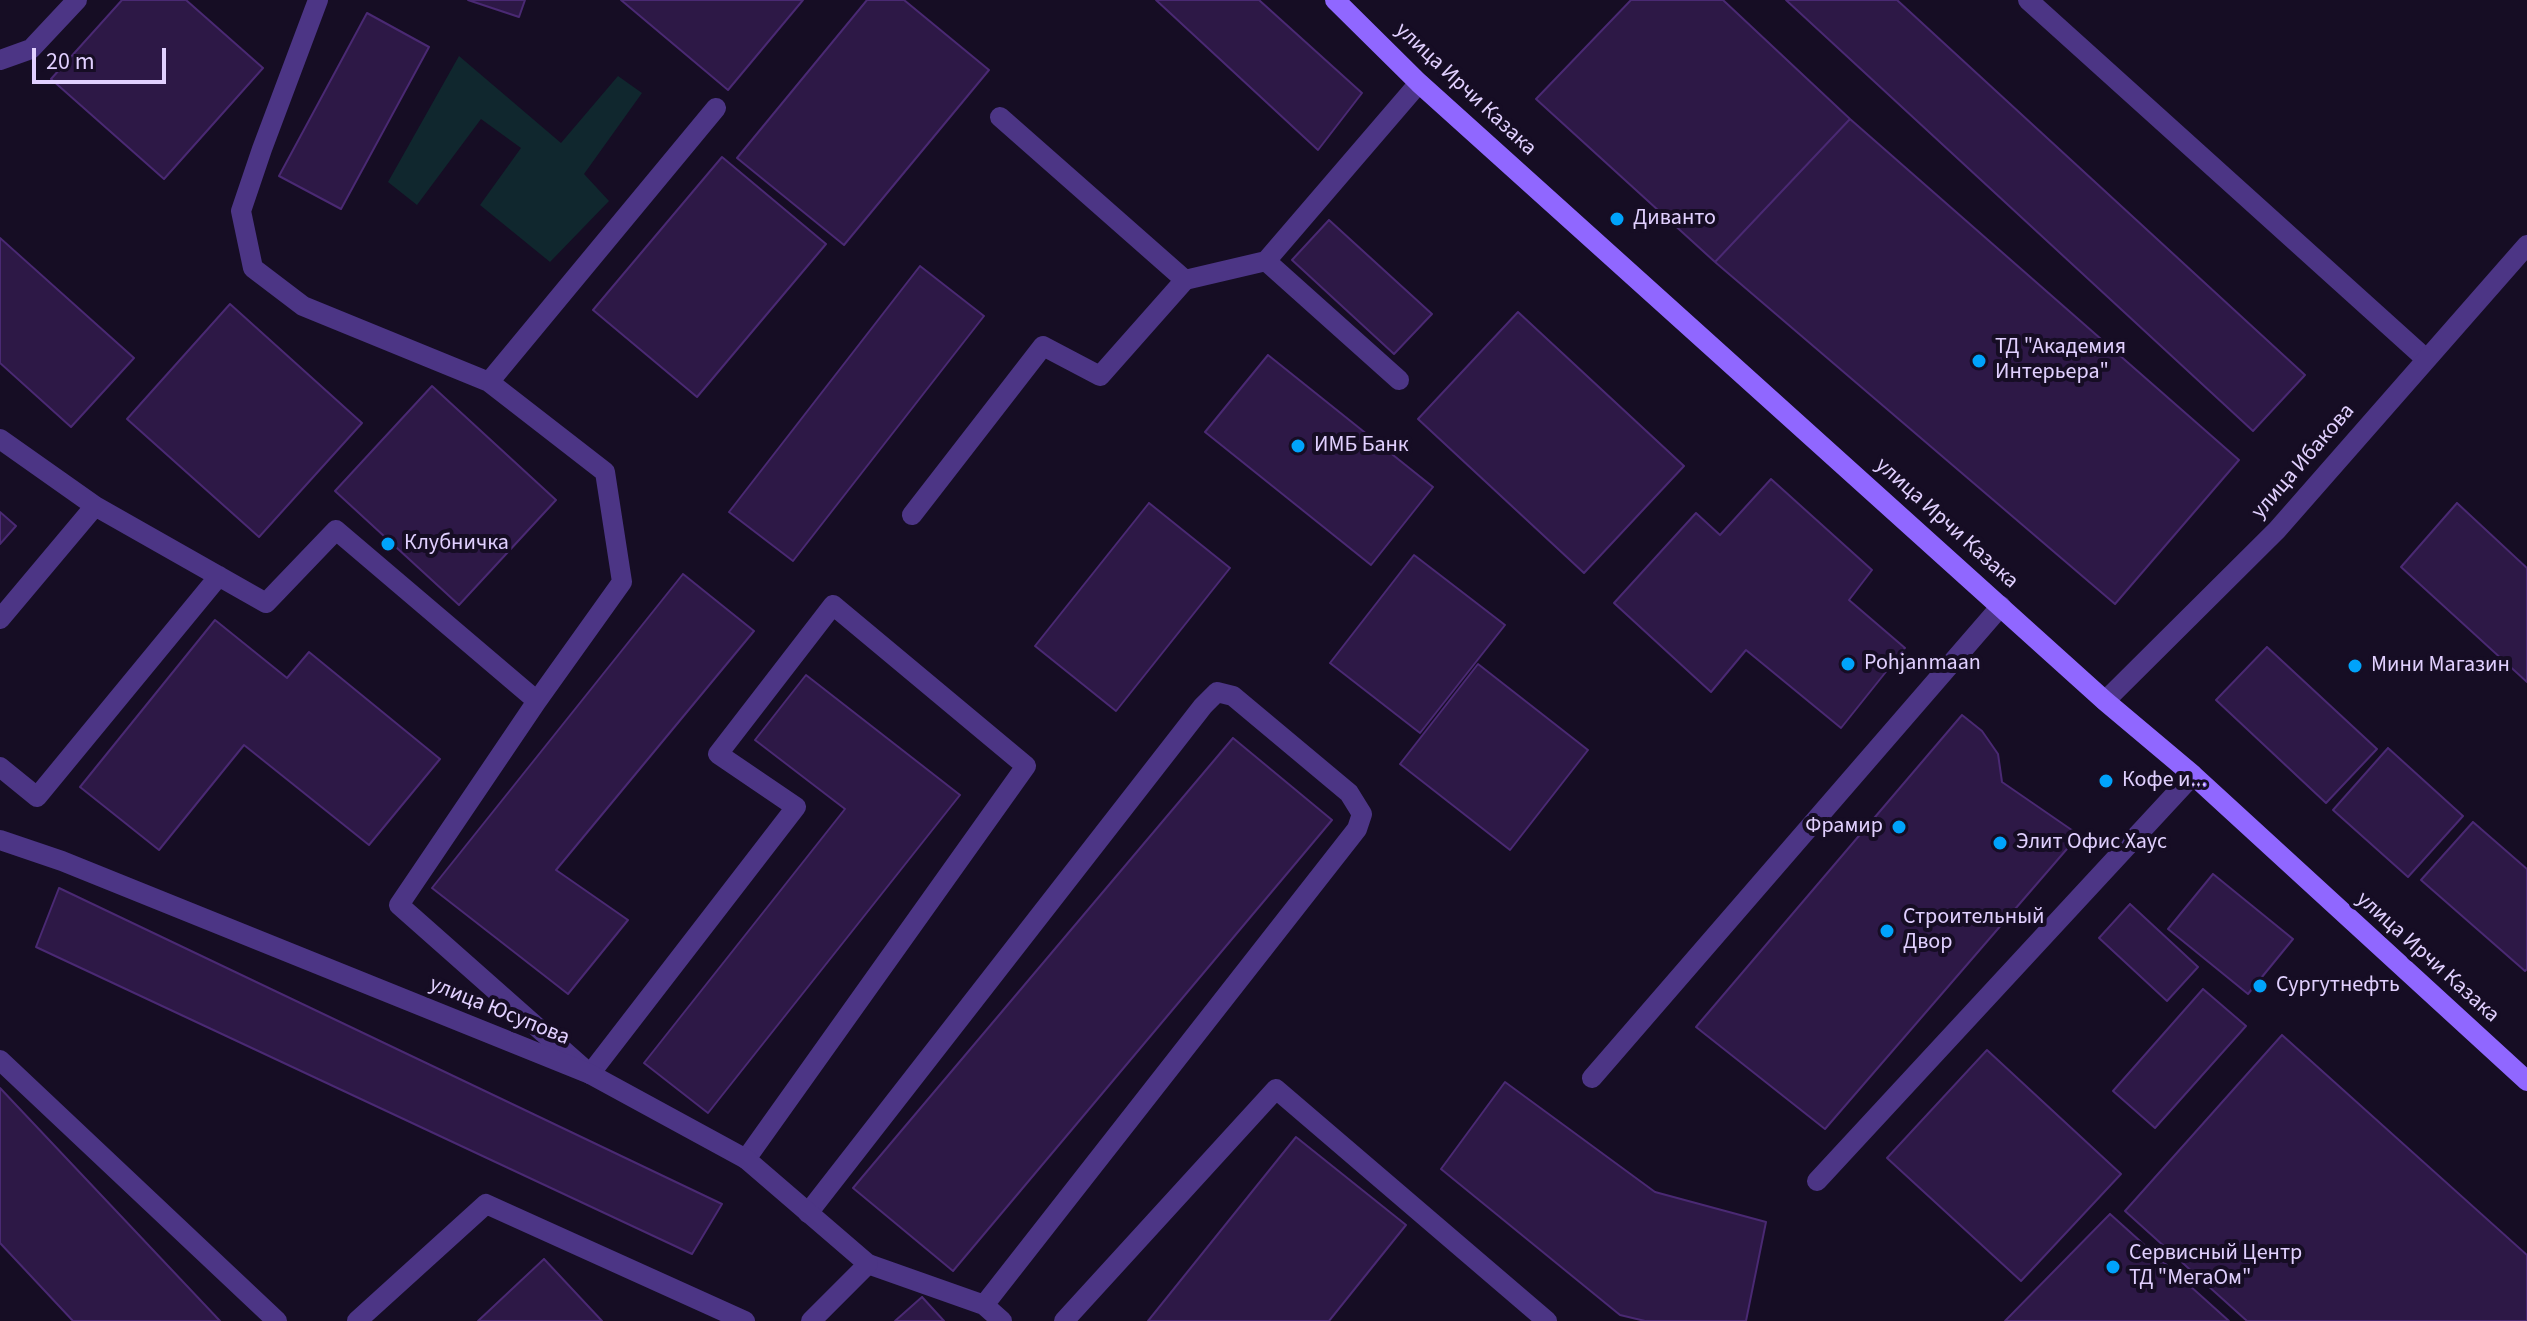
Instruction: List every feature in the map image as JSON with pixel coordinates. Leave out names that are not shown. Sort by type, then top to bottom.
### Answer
[{"type":"main road","name":"улица Ирчи Казака","points":[[1335,0],[1419,83],[2105,701],[2193,775],[2527,1081]]},
{"type":"street","points":[[0,60],[31,49],[77,0]]},
{"type":"street","points":[[318,0],[241,211],[253,268],[303,306],[489,382],[605,472],[622,582],[399,905],[590,1074],[796,807],[718,754],[833,605],[1026,766],[746,1159]]},
{"type":"street","points":[[2028,0],[2426,359]]},
{"type":"street","points":[[912,515],[1043,346],[1100,376],[1185,280],[1266,261],[1419,83]]},
{"type":"street","points":[[489,382],[716,108]]},
{"type":"street","points":[[1000,117],[1185,280]]},
{"type":"street","name":"улица Ибакова","points":[[2105,701],[2277,530],[2527,245]]},
{"type":"street","points":[[1266,261],[1399,380]]},
{"type":"street","points":[[0,439],[95,506],[266,603],[336,530],[537,701]]},
{"type":"street","points":[[0,619],[95,506]]},
{"type":"street","points":[[0,767],[37,797],[219,576]]},
{"type":"street","points":[[1592,1078],[2001,606]]},
{"type":"street","points":[[808,1213],[1203,706],[1217,692],[1233,696],[1349,793],[1362,814],[1357,829],[984,1305]]},
{"type":"street","points":[[1817,1181],[2193,775]]},
{"type":"street","name":"улица Юсупова","points":[[0,840],[62,861],[590,1074],[746,1159],[868,1264]]},
{"type":"street","points":[[0,1060],[277,1321]]},
{"type":"street","points":[[1064,1321],[1276,1089],[1547,1321]]},
{"type":"street","points":[[357,1321],[486,1204],[745,1321]]},
{"type":"street","points":[[811,1321],[868,1264],[984,1305],[1002,1321]]},
{"type":"shaded area","points":[[459,56],[561,143],[618,76],[642,93],[584,174],[609,201],[550,262],[480,205],[521,148],[481,119],[417,205],[388,182]]},
{"type":"building","points":[[122,0],[186,0],[263,68],[164,179],[51,79]]},
{"type":"building","points":[[468,0],[525,0],[519,17]]},
{"type":"building","points":[[621,0],[803,0],[728,90]]},
{"type":"building","points":[[867,0],[904,0],[989,70],[844,245],[737,158]]},
{"type":"building","points":[[1156,0],[1259,0],[1362,93],[1318,150]]},
{"type":"building","points":[[1631,0],[1723,0],[1850,119],[1715,262],[1536,99]]},
{"type":"building","points":[[1786,0],[1897,0],[2305,375],[2253,431]]},
{"type":"building","points":[[367,13],[429,47],[341,209],[279,176]]},
{"type":"building","name":"ТД \"Академия Интерьера\"","points":[[1850,119],[2239,460],[2115,604],[1715,262]]},
{"type":"building","points":[[722,157],[826,244],[697,397],[593,310]]},
{"type":"building","points":[[1329,220],[1432,314],[1394,354],[1292,260]]},
{"type":"building","points":[[0,238],[134,358],[71,427],[0,363]]},
{"type":"building","points":[[920,266],[984,316],[793,561],[729,512]]},
{"type":"building","points":[[230,304],[362,423],[259,537],[127,419]]},
{"type":"building","points":[[1518,312],[1684,466],[1584,573],[1418,419]]},
{"type":"building","points":[[1268,355],[1433,487],[1371,565],[1205,432]]},
{"type":"building","points":[[432,386],[556,500],[459,605],[335,491]]},
{"type":"building","points":[[1771,479],[1872,570],[1849,600],[1905,648],[1841,728],[1746,650],[1711,692],[1614,603],[1696,513],[1720,535]]},
{"type":"building","points":[[1149,503],[1230,568],[1116,711],[1035,646]]},
{"type":"building","points":[[2457,503],[2527,568],[2527,682],[2401,567]]},
{"type":"building","points":[[0,512],[16,526],[0,544]]},
{"type":"building","points":[[1414,555],[1505,625],[1420,733],[1330,663]]},
{"type":"building","points":[[683,574],[754,631],[556,870],[628,920],[568,994],[432,888]]},
{"type":"building","points":[[215,620],[287,678],[309,652],[440,759],[369,845],[244,745],[159,850],[80,787]]},
{"type":"building","points":[[2267,647],[2377,749],[2326,803],[2216,700]]},
{"type":"building","points":[[1478,664],[1588,750],[1510,850],[1400,764]]},
{"type":"building","points":[[806,675],[960,795],[708,1113],[644,1063],[845,809],[755,740]]},
{"type":"building","name":"Строительный Двор","points":[[1962,715],[1982,731],[1998,754],[2002,782],[2079,835],[1825,1129],[1696,1027]]},
{"type":"building","points":[[1233,738],[1332,820],[953,1271],[853,1188]]},
{"type":"building","points":[[2388,748],[2463,816],[2408,877],[2333,810]]},
{"type":"building","points":[[2473,822],[2527,869],[2525,971],[2421,880]]},
{"type":"building","points":[[2213,874],[2293,939],[2248,994],[2168,929]]},
{"type":"building","points":[[59,888],[722,1204],[692,1254],[36,947]]},
{"type":"building","points":[[2130,904],[2198,967],[2167,1001],[2099,938]]},
{"type":"building","points":[[2203,989],[2246,1026],[2155,1128],[2113,1091]]},
{"type":"building","points":[[2282,1035],[2527,1255],[2527,1321],[2247,1321],[2125,1211]]},
{"type":"building","points":[[1987,1050],[2121,1174],[2021,1281],[1887,1158]]},
{"type":"building","points":[[1505,1082],[1655,1192],[1766,1222],[1746,1321],[1645,1321],[1620,1315],[1441,1169]]},
{"type":"building","points":[[0,1088],[220,1321],[73,1321],[0,1243]]},
{"type":"building","points":[[1296,1137],[1406,1225],[1329,1321],[1148,1321]]},
{"type":"building","name":"Сервисный Центр ТД \"МегаОм\"","points":[[2110,1214],[2229,1321],[2005,1321]]},
{"type":"building","points":[[544,1259],[602,1321],[478,1321]]},
{"type":"building","points":[[922,1297],[944,1321],[895,1321]]},
{"type":"place","name":"Диванто","points":[[1617,219]]},
{"type":"place","name":"ТД \"Академия Интерьера\"","points":[[1979,361]]},
{"type":"place","name":"ИМБ Банк","points":[[1298,446]]},
{"type":"place","name":"Клубничка","points":[[388,544]]},
{"type":"place","name":"Pohjanmaan","points":[[1848,664]]},
{"type":"place","name":"Мини Магазин","points":[[2355,666]]},
{"type":"place","name":"Кофе и...","points":[[2106,781]]},
{"type":"place","name":"Фрамир","points":[[1899,827]]},
{"type":"place","name":"Элит Офис Хаус","points":[[2000,843]]},
{"type":"place","name":"Строительный Двор","points":[[1887,931]]},
{"type":"place","name":"Сургутнефть","points":[[2260,986]]},
{"type":"place","name":"Сервисный Центр ТД \"МегаОм\"","points":[[2113,1267]]}]
